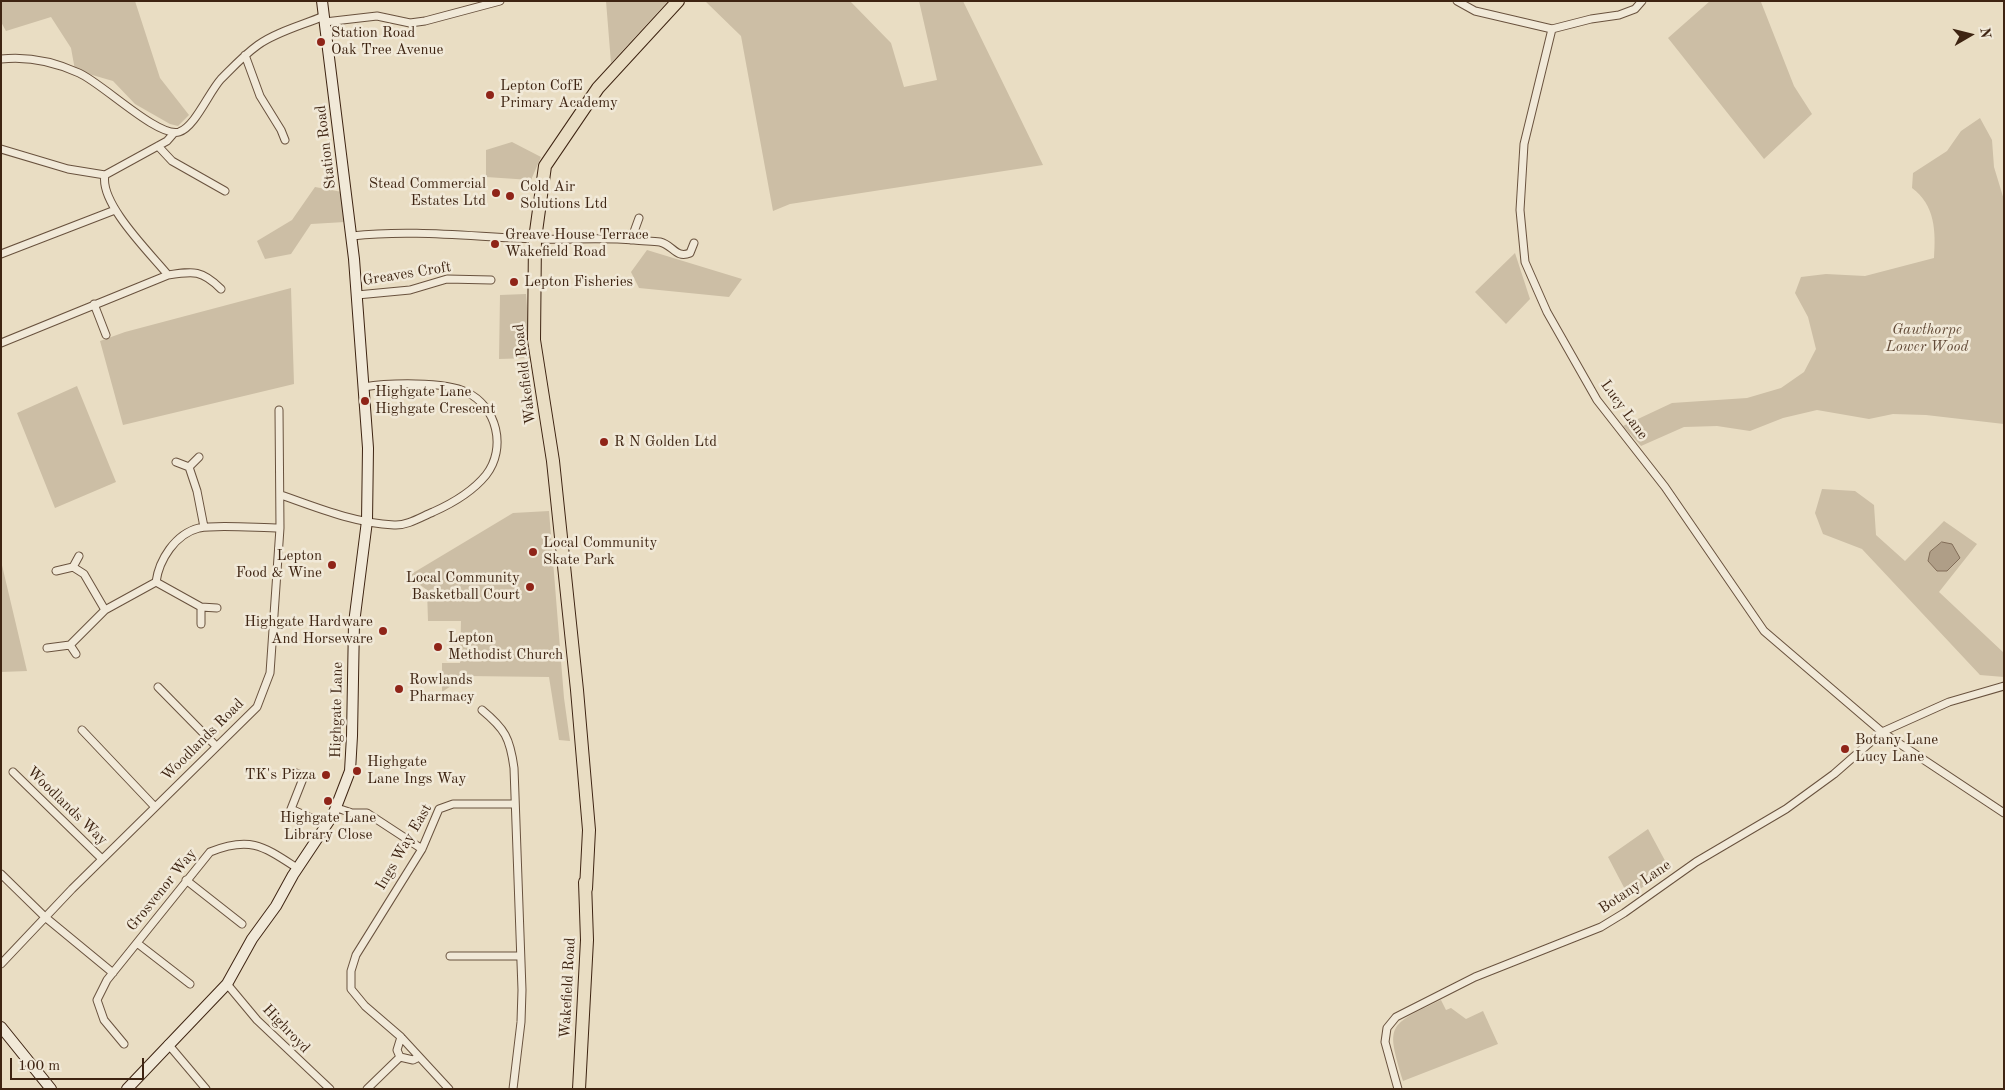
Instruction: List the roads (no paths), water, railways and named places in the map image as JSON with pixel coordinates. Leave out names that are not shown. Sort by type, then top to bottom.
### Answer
[{"type":"highway","name":"Wakefield Road","points":[[579,1089],[587,940],[586,889],[580,809],[581,754],[577,690],[553,461],[534,340],[535,239],[546,166],[598,88],[677,3]]},
{"type":"street","name":"Station Road","points":[[322,1],[354,259]]},
{"type":"street","points":[[1,59],[36,59],[80,73],[107,89],[166,132],[174,133],[182,131],[195,118],[210,92],[245,55],[259,44],[324,19],[377,16],[398,21],[418,22],[500,1]]},
{"type":"street","points":[[1457,1],[1474,11],[1552,30],[1591,19],[1619,15],[1635,9],[1642,1]]},
{"type":"street","name":"Lucy Lane","points":[[1552,30],[1524,144],[1520,210],[1525,262],[1547,312],[1597,400],[1665,487],[1764,631],[1882,732],[2004,813]]},
{"type":"street","points":[[245,55],[260,96],[281,130],[284,140]]},
{"type":"street","points":[[1,149],[68,169],[105,175],[158,146],[174,133]]},
{"type":"street","points":[[158,146],[172,161],[225,191]]},
{"type":"street","points":[[105,175],[103,184],[115,210],[168,275]]},
{"type":"street","points":[[1,254],[115,210]]},
{"type":"street","points":[[631,240],[639,218]]},
{"type":"street","points":[[352,236],[407,232],[535,239],[631,240],[661,242],[670,246],[678,254],[684,255],[690,253],[694,243]]},
{"type":"street","name":"Highgate Lane","points":[[127,1089],[227,984],[252,939],[276,906],[297,868],[337,808],[350,771],[352,755],[354,623],[367,521],[368,448],[354,259]]},
{"type":"street","points":[[1,343],[168,275],[200,272],[209,277],[221,289]]},
{"type":"street","name":"Greaves Croft","points":[[357,295],[410,290],[447,279],[491,280]]},
{"type":"street","points":[[94,304],[106,335]]},
{"type":"street","points":[[280,495],[352,520],[396,525],[409,522],[452,502],[474,487],[486,475],[493,463],[497,450],[496,430],[492,415],[481,403],[462,390],[436,386],[397,384],[364,387]]},
{"type":"street","name":"Woodlands Road","points":[[1,964],[102,859],[257,707],[270,673],[280,528],[279,410]]},
{"type":"street","points":[[189,467],[199,457]]},
{"type":"street","points":[[176,462],[189,467]]},
{"type":"street","points":[[189,467],[197,491],[204,527]]},
{"type":"street","points":[[156,582],[158,569],[170,548],[187,533],[204,527],[280,528]]},
{"type":"street","points":[[73,567],[79,556]]},
{"type":"street","points":[[56,571],[73,567],[84,574],[104,610]]},
{"type":"street","points":[[156,582],[201,607],[217,608]]},
{"type":"street","points":[[47,648],[70,645],[104,610],[156,582]]},
{"type":"street","points":[[201,607],[201,624]]},
{"type":"street","points":[[70,645],[76,654]]},
{"type":"street","name":"Botany Lane","points":[[1398,1089],[1385,1034],[1390,1022],[1396,1017],[1475,977],[1601,927],[1696,862],[1786,809],[1834,774],[1882,732],[1948,702],[2004,686]]},
{"type":"street","points":[[158,687],[216,746]]},
{"type":"street","points":[[482,710],[500,726],[507,736],[512,752],[521,1022],[513,1089]]},
{"type":"street","points":[[82,730],[155,807]]},
{"type":"street","name":"Woodlands Way","points":[[13,772],[102,859]]},
{"type":"street","points":[[296,773],[304,776],[291,809],[327,825]]},
{"type":"street","name":"Ings Way East","points":[[449,1089],[400,1037],[360,1000],[351,989],[350,976],[356,955],[422,849],[435,815],[445,805],[515,804]]},
{"type":"street","points":[[337,808],[352,813],[366,813],[422,849]]},
{"type":"street","name":"Grosvenor Way","points":[[124,1044],[104,1020],[97,1000],[107,980],[210,852],[230,844],[250,843],[268,848],[297,868]]},
{"type":"street","points":[[1,874],[45,917],[113,973]]},
{"type":"street","points":[[186,880],[242,924]]},
{"type":"street","points":[[138,943],[190,984]]},
{"type":"street","points":[[450,956],[520,956]]},
{"type":"street","name":"Highroyd","points":[[227,984],[257,1020],[330,1089]]},
{"type":"street","points":[[1,1027],[51,1089]]},
{"type":"street","points":[[400,1037],[397,1050],[400,1057]]},
{"type":"street","points":[[168,1044],[206,1089]]},
{"type":"street","points":[[400,1057],[413,1060],[419,1057]]},
{"type":"street","points":[[367,1089],[400,1057]]},
{"type":"place","name":"Station Road Oak Tree Avenue","points":[[321,42]]},
{"type":"place","name":"Lepton CofE Primary Academy","points":[[490,95]]},
{"type":"place","name":"Stead Commercial Estates Ltd","points":[[496,193]]},
{"type":"place","name":"Cold Air Solutions Ltd","points":[[510,196]]},
{"type":"place","name":"Greave House Terrace Wakefield Road","points":[[495,244]]},
{"type":"place","name":"Lepton Fisheries","points":[[514,282]]},
{"type":"place","name":"Highgate Lane Highgate Crescent","points":[[365,401]]},
{"type":"place","name":"R N Golden Ltd","points":[[604,442]]},
{"type":"place","name":"Local Community Skate Park","points":[[533,552]]},
{"type":"place","name":"Lepton Food & Wine","points":[[332,565]]},
{"type":"place","name":"Local Community Basketball Court","points":[[530,587]]},
{"type":"place","name":"Highgate Hardware And Horseware","points":[[383,631]]},
{"type":"place","name":"Lepton Methodist Church","points":[[438,647]]},
{"type":"place","name":"Rowlands Pharmacy","points":[[399,689]]},
{"type":"place","name":"Botany Lane Lucy Lane","points":[[1845,749]]},
{"type":"place","name":"Highgate Lane Ings Way","points":[[357,771]]},
{"type":"place","name":"TK's Pizza","points":[[326,775]]},
{"type":"place","name":"Highgate Lane Library Close","points":[[328,801]]},
{"type":"park label","name":"Gawthorpe Lower Wood","points":[[1927,338]]}]
